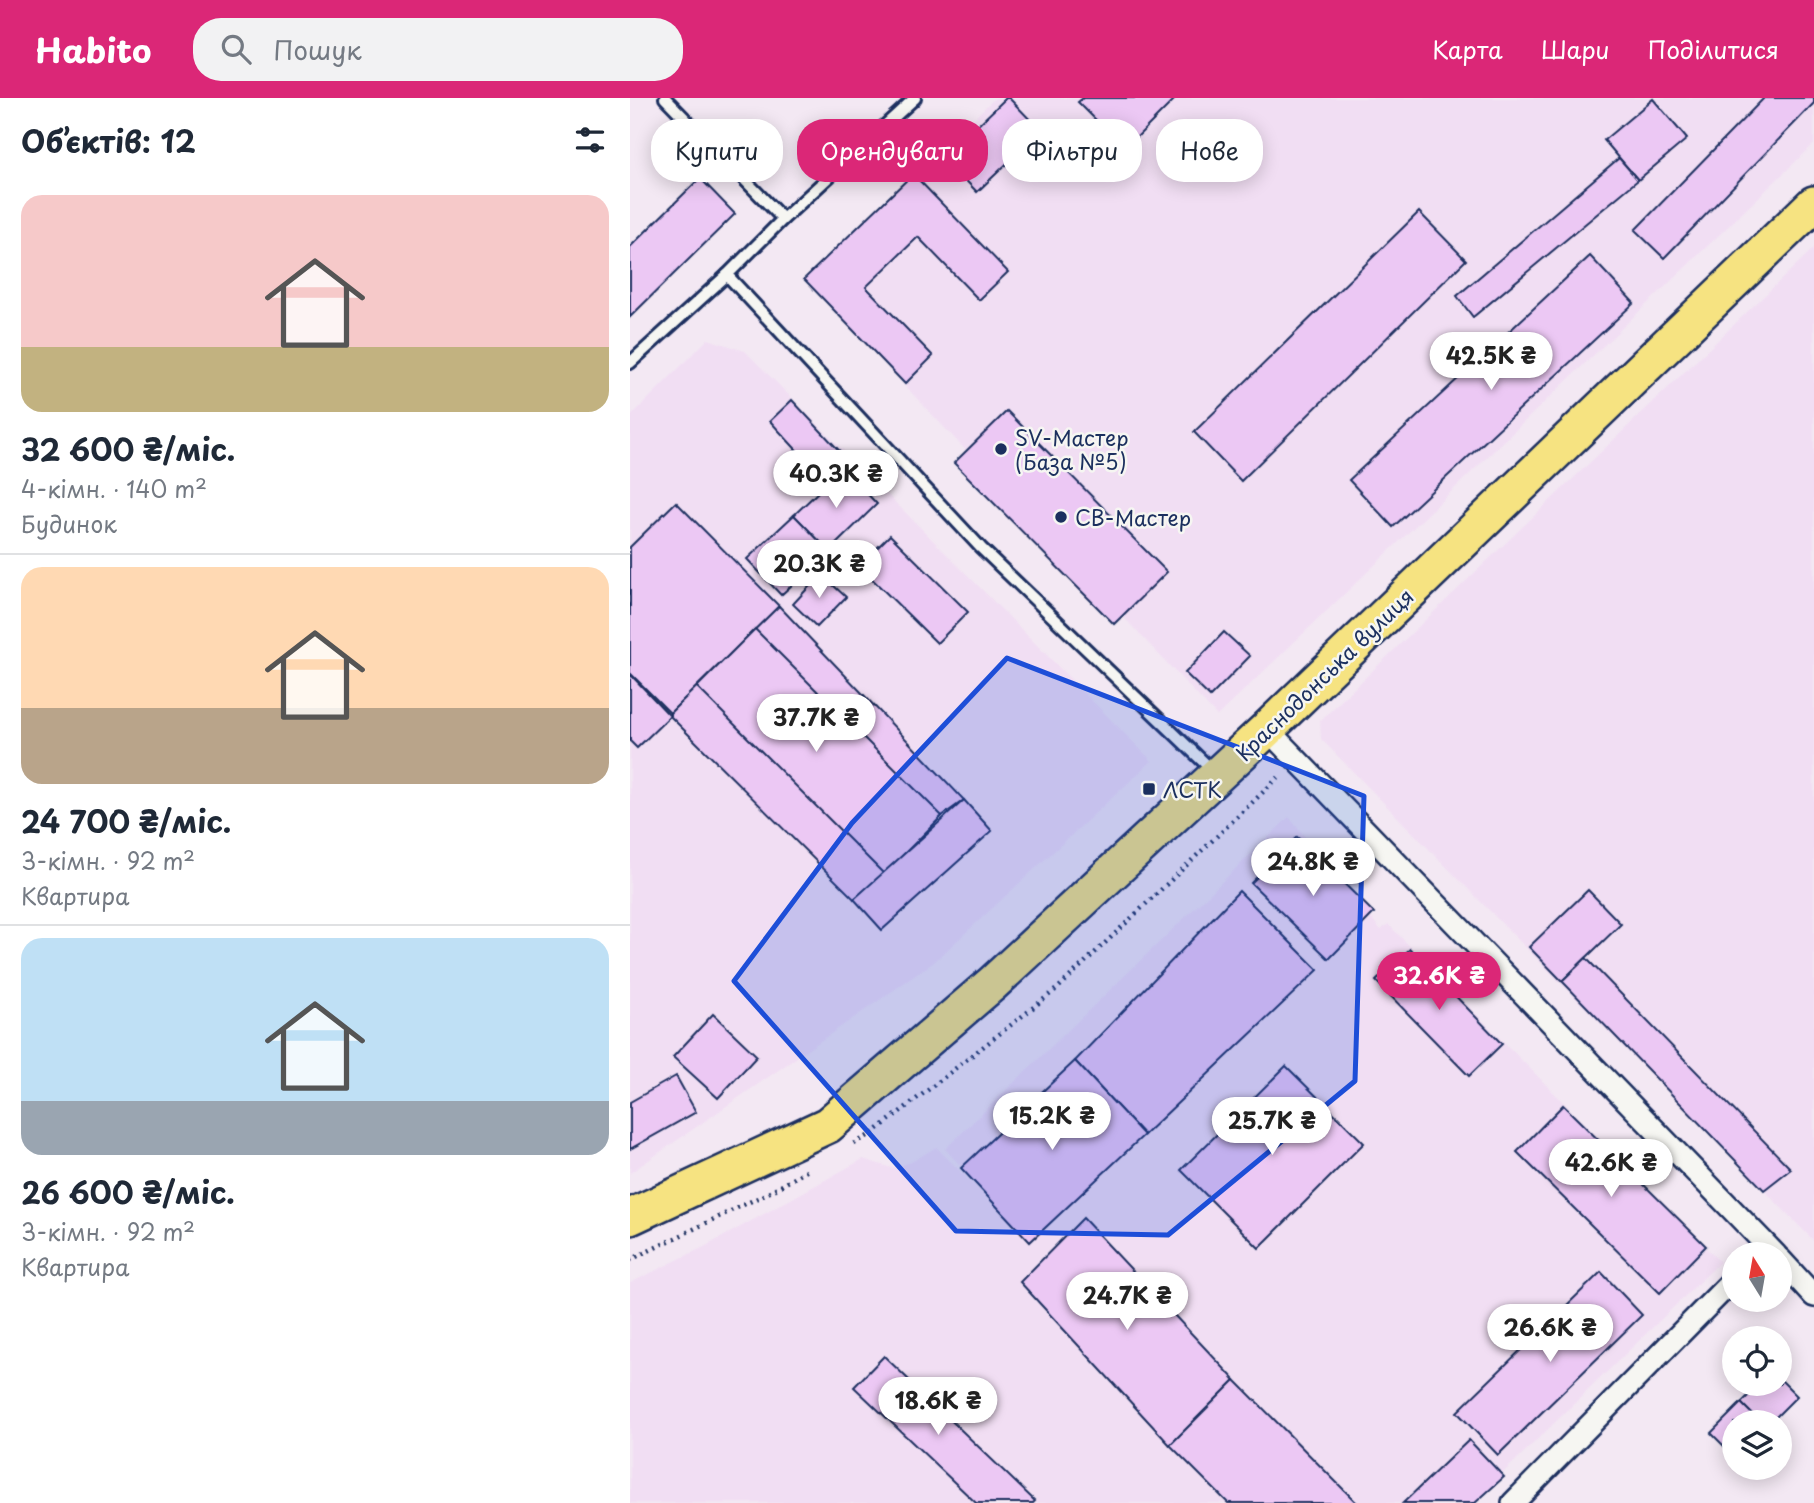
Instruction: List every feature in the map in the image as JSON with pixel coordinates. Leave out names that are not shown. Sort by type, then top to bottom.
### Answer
[{"type":"main road","name":"Краснодонська вулиця","points":[[630,1217],[828,1125],[993,983],[1267,729],[1814,204]]},
{"type":"street","points":[[1267,729],[1759,1242]]},
{"type":"street","points":[[1792,1274],[1814,1296]]},
{"type":"street","points":[[1513,1503],[1722,1291]]},
{"type":"lane","points":[[665,98],[783,219]]},
{"type":"lane","points":[[630,363],[915,98]]},
{"type":"lane","points":[[727,275],[981,548],[1217,775]]},
{"type":"highlighted area","points":[[1007,658],[1364,796],[1355,1081],[1168,1235],[956,1231],[734,981],[852,823]]},
{"type":"shaded area","points":[[995,98],[1814,98],[1814,144],[1217,716],[804,279],[906,182],[988,182],[988,119],[973,119]]},
{"type":"shaded area","points":[[1814,248],[1814,1241],[1321,739],[1320,721]]},
{"type":"shaded area","points":[[708,339],[745,351],[1152,761],[933,963],[630,1173],[630,417]]},
{"type":"shaded area","points":[[1289,817],[1381,930],[1388,924],[1720,1262],[1472,1503],[630,1503],[630,1283],[706,1246],[863,1159],[892,1168],[911,1162],[936,1147],[1012,1222],[945,1149]]},
{"type":"building","points":[[1009,98],[1029,119],[1002,119],[1002,168],[988,182],[988,119],[984,119]]},
{"type":"building","points":[[1083,98],[1176,98],[1142,132],[1142,119],[1095,119],[1078,102]]},
{"type":"building","points":[[1764,98],[1814,98],[1814,103],[1664,258],[1635,230]]},
{"type":"building","points":[[1653,99],[1687,139],[1638,180],[1604,140]]},
{"type":"building","points":[[1619,158],[1638,180],[1473,317],[1457,296]]},
{"type":"building","points":[[696,182],[704,182],[735,214],[630,317],[630,247]]},
{"type":"building","points":[[905,182],[921,182],[1008,272],[979,300],[918,237],[866,287],[933,356],[905,384],[804,279]]},
{"type":"building","points":[[967,182],[987,182],[977,192]]},
{"type":"building","points":[[1419,212],[1466,260],[1241,481],[1194,432]]},
{"type":"building","points":[[1590,256],[1634,303],[1393,527],[1349,480]]},
{"type":"building","points":[[792,400],[848,460],[825,481],[770,421]]},
{"type":"building","name":"СВ-Мастер","points":[[1007,411],[1167,572],[1114,624],[954,463]]},
{"type":"building","points":[[843,468],[877,504],[829,551],[794,515]]},
{"type":"building","points":[[676,502],[779,606],[670,713],[630,673],[630,547]]},
{"type":"building","points":[[794,515],[829,551],[781,595],[747,559]]},
{"type":"building","points":[[890,535],[968,612],[937,643],[859,566]]},
{"type":"building","points":[[821,574],[846,597],[817,627],[793,604]]},
{"type":"building","points":[[779,606],[964,800],[942,816],[884,874],[854,899],[670,716],[670,713]]},
{"type":"building","points":[[755,629],[942,816],[884,874],[697,687]]},
{"type":"building","points":[[1224,632],[1250,656],[1210,697],[1185,673]]},
{"type":"building","points":[[630,674],[670,716],[637,748],[630,741]]},
{"type":"building","points":[[964,800],[992,831],[882,930],[854,899]]},
{"type":"building","points":[[1297,837],[1374,913],[1329,959],[1251,883]]},
{"type":"building","points":[[1588,890],[1621,924],[1562,981],[1529,947]]},
{"type":"building","points":[[1239,891],[1318,970],[1144,1135],[1075,1061]]},
{"type":"building","points":[[1410,949],[1502,1044],[1469,1076],[1376,981]]},
{"type":"building","points":[[1586,958],[1791,1169],[1764,1190],[1562,981]]},
{"type":"building","points":[[713,1014],[757,1056],[718,1098],[673,1057]]},
{"type":"building","points":[[1075,1061],[1144,1135],[1030,1242],[961,1168]]},
{"type":"building","points":[[1286,1066],[1364,1143],[1259,1248],[1181,1170]]},
{"type":"building","points":[[676,1076],[696,1112],[630,1149],[630,1102]]},
{"type":"building","points":[[1563,1105],[1706,1246],[1660,1293],[1517,1152]]},
{"type":"building","points":[[1083,1218],[1235,1380],[1170,1445],[1020,1282]]},
{"type":"building","points":[[1601,1272],[1642,1315],[1498,1455],[1457,1412]]},
{"type":"building","points":[[884,1356],[1035,1501],[976,1503],[854,1387]]},
{"type":"building","points":[[1235,1380],[1357,1503],[1228,1503],[1170,1445]]},
{"type":"building","points":[[1792,1391],[1797,1396],[1783,1410],[1748,1410],[1741,1403],[1748,1396],[1792,1396]]},
{"type":"building","points":[[1741,1403],[1748,1410],[1734,1410]]},
{"type":"building","points":[[1722,1422],[1722,1444],[1711,1433]]},
{"type":"building","points":[[1469,1440],[1504,1477],[1475,1503],[1403,1503]]},
{"type":"place","name":"SV-Мастер (База №5)","points":[[1001,449]]},
{"type":"place","name":"СВ-Мастер","points":[[1061,517]]},
{"type":"place","name":"ЛСТК","points":[[1149,789]]}]
